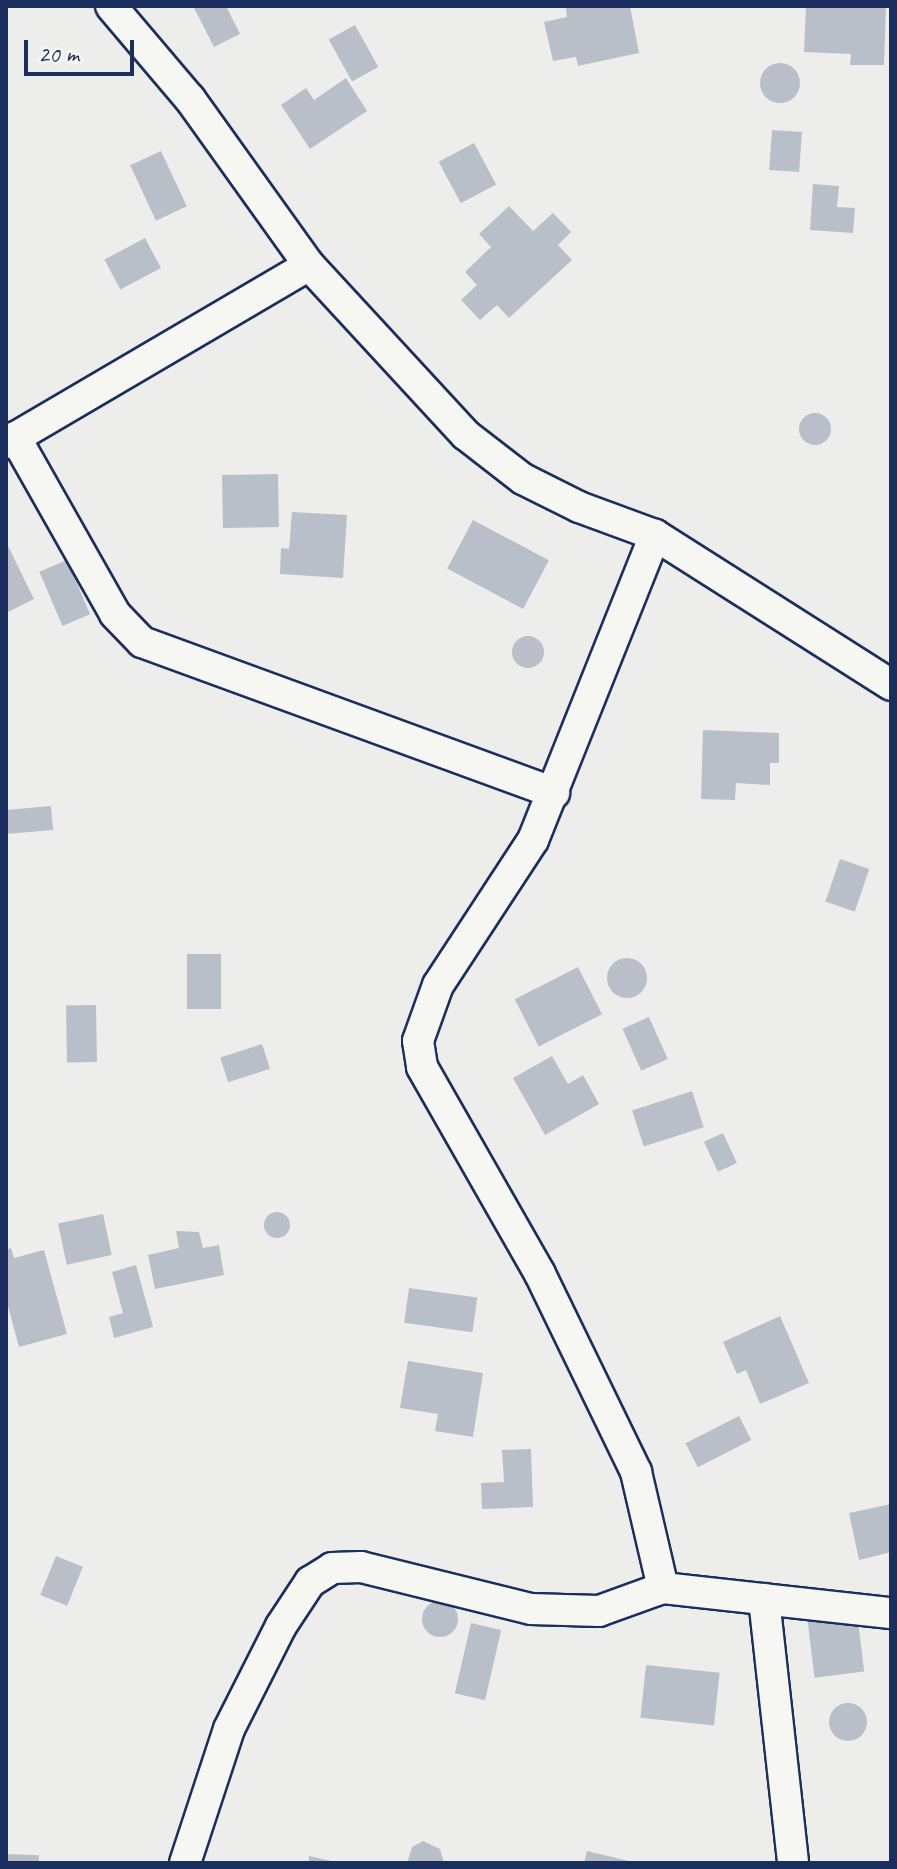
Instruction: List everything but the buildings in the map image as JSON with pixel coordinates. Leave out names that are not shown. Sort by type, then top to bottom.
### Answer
[{"type":"street","points":[[111,6],[190,99],[309,265],[466,435],[523,479],[579,507],[655,535],[891,685]]},
{"type":"street","points":[[309,265],[10,440],[115,614],[142,642],[554,793]]},
{"type":"street","points":[[655,535],[533,840],[438,985],[422,1027],[420,1054],[440,1104],[540,1274],[636,1472],[663,1588]]},
{"type":"street","points":[[185,1863],[229,1729],[281,1626],[319,1574],[361,1567],[494,1602],[565,1612],[599,1611],[663,1588],[891,1613]]},
{"type":"street","points":[[764,1599],[793,1863]]}]
